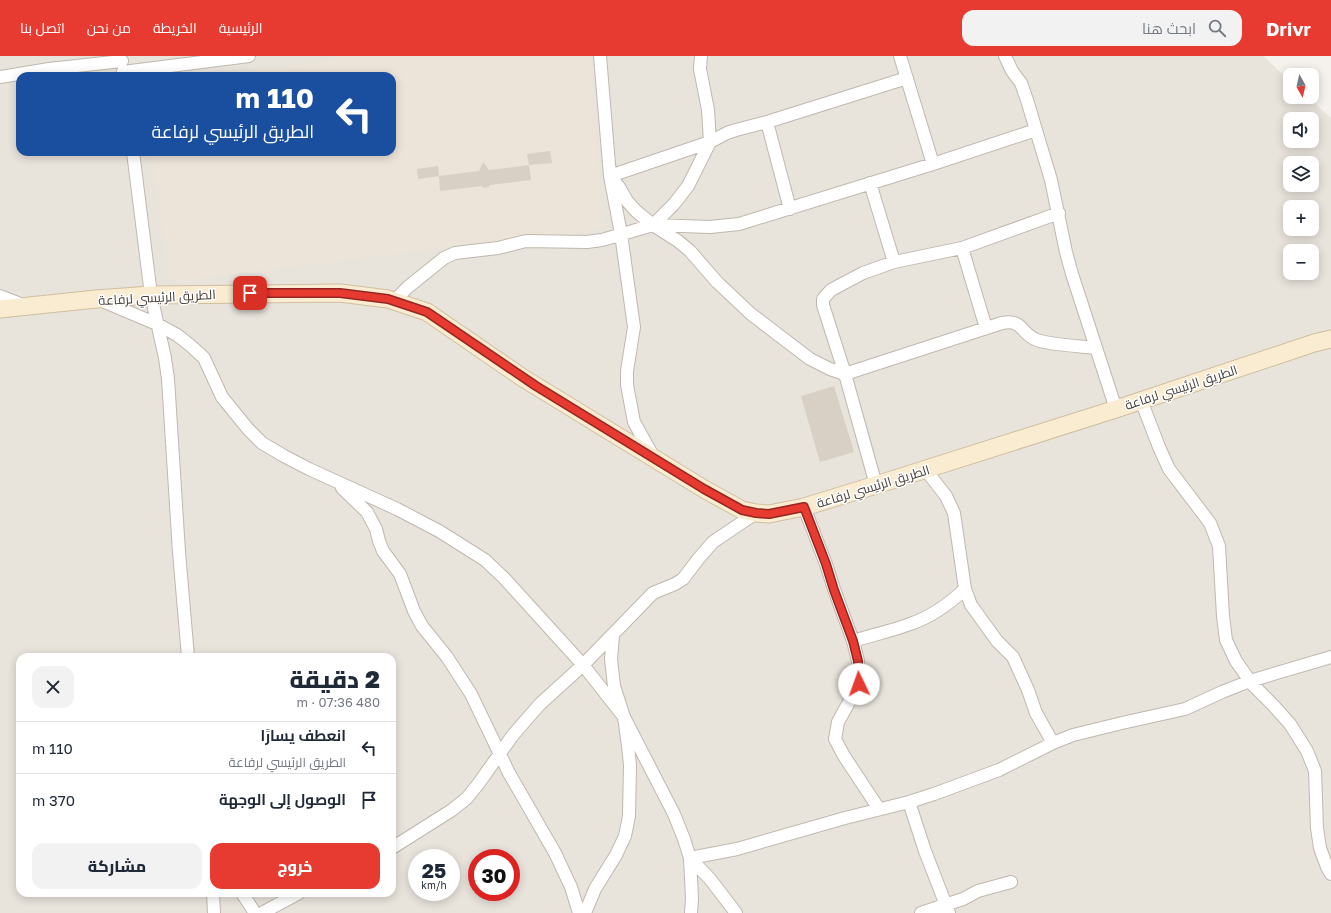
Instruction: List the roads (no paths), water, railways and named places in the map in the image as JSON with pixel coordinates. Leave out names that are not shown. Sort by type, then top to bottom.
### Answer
[{"type":"street","points":[[27,72],[48,69],[123,66],[249,56]]},
{"type":"street","points":[[600,56],[610,176],[621,234],[634,327],[627,371],[627,385],[634,422],[655,460]]},
{"type":"street","points":[[653,225],[674,204],[688,186],[710,142],[708,110],[700,69],[701,56]]},
{"type":"street","points":[[900,56],[934,164]]},
{"type":"street","points":[[1005,56],[1012,71],[1021,83],[1036,130],[1051,180],[1072,274],[1116,408]]},
{"type":"street","points":[[0,76],[16,74]]},
{"type":"street","points":[[610,176],[710,142],[727,133],[907,78]]},
{"type":"street","points":[[767,122],[790,209]]},
{"type":"street","points":[[394,301],[408,287],[444,258],[455,253],[498,248],[526,241],[587,242],[602,240],[653,225],[710,227],[739,224],[934,164],[1036,130]]},
{"type":"street","points":[[134,156],[151,295],[156,324],[165,358],[168,379],[179,552],[188,653]]},
{"type":"street","points":[[610,176],[619,187],[627,201],[636,211],[690,251],[717,282],[751,314],[810,359],[830,369],[845,374],[1010,321],[1016,322],[1028,335],[1038,340],[1096,348]]},
{"type":"street","points":[[870,183],[894,262]]},
{"type":"street","points":[[876,485],[845,374],[823,305],[823,300],[831,290],[863,273],[894,262],[962,248],[1059,214]]},
{"type":"street","points":[[962,248],[986,328]]},
{"type":"street","name":"الطريق الرئيسي لرفاعة","points":[[0,309],[151,295],[340,293],[388,299],[427,312],[523,378],[655,460],[742,510],[769,514],[804,507],[876,485],[1314,343],[1331,339]]},
{"type":"street","points":[[0,296],[26,306]]},
{"type":"street","points":[[96,299],[156,324],[177,335],[191,346],[204,358],[222,397],[248,429],[262,443],[284,456],[397,509],[458,542],[485,560],[520,596],[583,665],[624,717],[648,761],[674,814],[690,858],[692,899],[691,913]]},
{"type":"street","points":[[1141,400],[1169,469],[1210,523],[1219,546],[1223,616],[1226,640],[1236,661],[1250,680],[1290,724],[1307,751],[1315,771],[1317,828],[1320,848],[1331,874]]},
{"type":"street","points":[[925,469],[946,496],[954,513],[965,589],[971,605],[997,641],[1013,657],[1024,679],[1036,713],[1053,743]]},
{"type":"street","points":[[334,480],[370,516],[383,551],[400,574],[414,611],[422,626],[447,657],[471,694],[500,754],[555,853],[570,887],[579,913]]},
{"type":"street","points":[[804,507],[826,564],[853,641],[858,661],[859,684],[838,722],[835,739],[844,756],[879,809]]},
{"type":"street","points":[[396,845],[452,810],[467,798],[480,783],[512,735],[540,704],[583,665],[653,593],[683,579],[713,542],[756,513]]},
{"type":"street","points":[[853,641],[910,624],[924,618],[943,608],[965,589]]},
{"type":"street","points":[[585,913],[595,890],[616,855],[625,836],[629,816],[630,765],[624,717],[614,686],[611,659],[613,635]]},
{"type":"street","points":[[690,858],[737,849],[844,818],[909,802],[994,772],[1053,743],[1073,736],[1122,722],[1185,709],[1250,680],[1331,657]]},
{"type":"street","points":[[909,802],[925,851],[948,909]]},
{"type":"street","points":[[690,858],[710,879],[736,913]]},
{"type":"street","points":[[921,913],[948,909],[962,899],[978,891],[1011,882]]},
{"type":"street","points":[[213,897],[214,913]]},
{"type":"street","points":[[245,897],[255,913]]},
{"type":"street","points":[[262,913],[292,897]]}]
